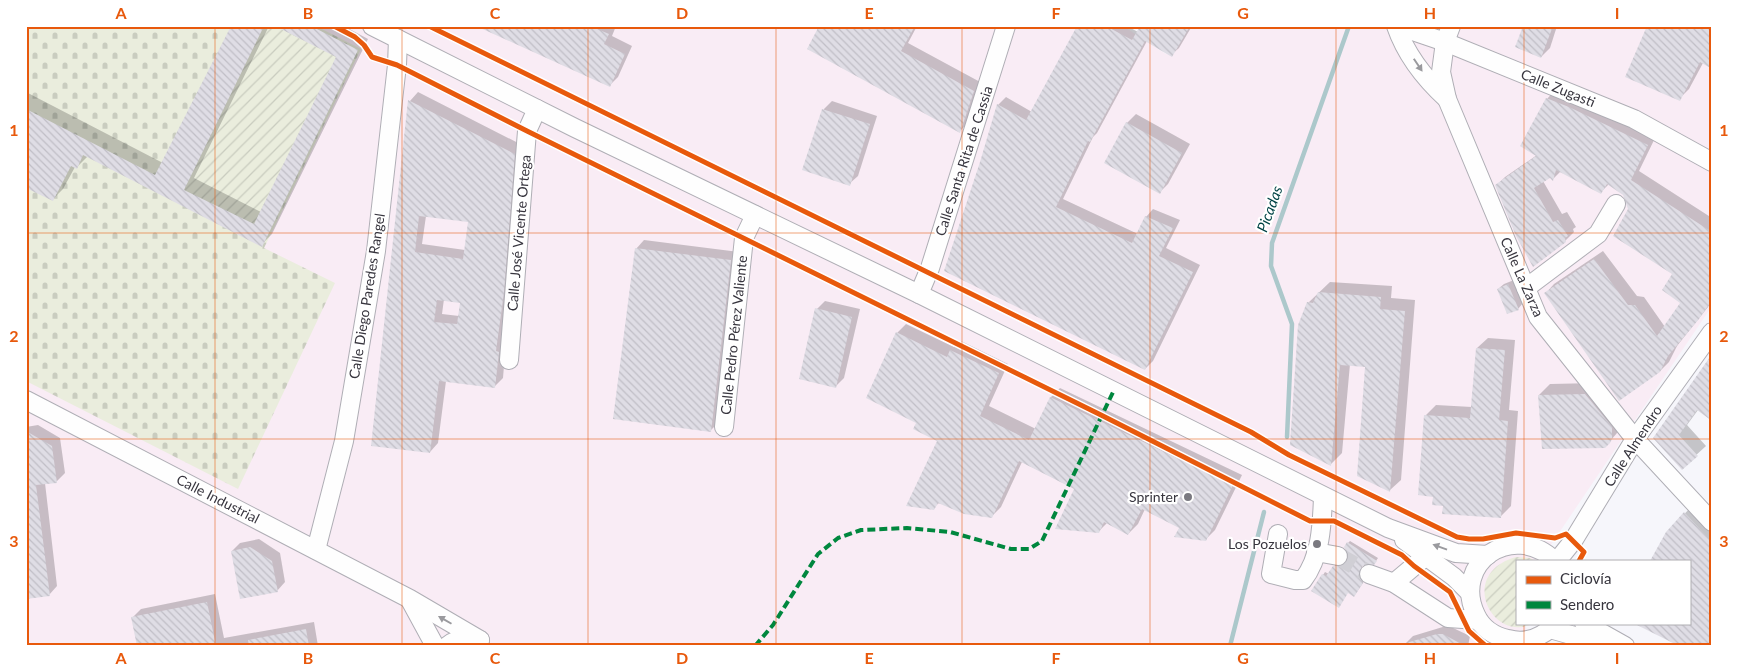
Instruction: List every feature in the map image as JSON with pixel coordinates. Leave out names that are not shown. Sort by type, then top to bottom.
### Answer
[{"type":"street","points":[[372,26],[755,216],[919,294],[1388,528],[1456,553],[1488,555]]},
{"type":"street","name":"Calle Santa Rita de Cassia","points":[[919,294],[930,268],[1006,26]]},
{"type":"street","name":"Calle Zugasti","points":[[1447,99],[1429,82],[1401,42],[1397,26],[1448,34],[1634,119],[1712,162]]},
{"type":"street","name":"Calle La Zarza","points":[[1448,34],[1442,72],[1447,99],[1538,317],[1635,439],[1712,522]]},
{"type":"street","name":"Calle Diego Paredes Rangel","points":[[316,550],[344,441],[376,251],[397,65],[398,39]]},
{"type":"street","name":"Calle José Vicente Ortega","points":[[509,360],[527,132],[537,109]]},
{"type":"street","points":[[1526,288],[1598,234],[1616,204]]},
{"type":"street","name":"Calle Pedro Pérez Valiente","points":[[724,427],[744,238],[755,216]]},
{"type":"street","name":"Calle Almendro","points":[[1557,560],[1573,540],[1635,439],[1712,332]]},
{"type":"street","name":"Calle Industrial","points":[[26,400],[410,599],[484,643]]},
{"type":"street","points":[[1278,534],[1271,574],[1294,580],[1303,580],[1312,569],[1322,521],[1323,497]]},
{"type":"street","points":[[1388,528],[1454,577],[1470,595]]},
{"type":"street","points":[[1555,560],[1536,547],[1523,544],[1511,544],[1499,548],[1488,555],[1478,566],[1472,579],[1470,595],[1472,607],[1478,620],[1500,638],[1517,643],[1550,633],[1578,637],[1595,646]]},
{"type":"street","points":[[1316,552],[1338,556]]},
{"type":"street","points":[[1394,583],[1426,556]]},
{"type":"street","points":[[1369,574],[1394,583],[1439,610],[1448,618],[1478,620]]},
{"type":"street","points":[[1439,610],[1455,609],[1470,595]]},
{"type":"street","points":[[410,599],[435,646]]},
{"type":"street","points":[[1586,624],[1625,646]]},
{"type":"street","points":[[447,646],[461,638],[471,638],[484,643]]},
{"type":"shaded area","points":[[26,26],[1123,26],[1166,54],[1184,26],[1712,26],[1712,306],[1541,560],[1516,560],[1516,624],[1525,624],[1530,646],[26,646]]},
{"type":"green space","points":[[26,26],[316,26],[361,49],[264,248],[335,283],[238,489],[26,381]]},
{"type":"green space","points":[[264,26],[275,26],[336,57],[254,224],[184,190]]},
{"type":"green space","points":[[1516,557],[1533,560],[1516,560],[1516,624],[1530,624],[1519,627],[1505,624],[1494,616],[1487,605],[1485,591],[1488,578],[1498,566]]},
{"type":"building","points":[[231,26],[264,26],[184,190],[254,224],[336,57],[275,26],[311,26],[358,50],[262,247],[83,155],[77,169],[71,166],[53,201],[26,188],[26,109],[155,175]]},
{"type":"building","points":[[476,26],[590,26],[609,34],[604,44],[625,54],[610,87]]},
{"type":"building","points":[[819,26],[915,26],[901,51],[974,91],[960,133],[807,49]]},
{"type":"building","points":[[1077,26],[1106,26],[1132,40],[1140,26],[1190,26],[1172,57],[1145,41],[1090,142],[1088,141],[1056,207],[1132,243],[1145,216],[1173,228],[1159,256],[1193,272],[1145,370],[944,271],[997,104],[1026,120]]},
{"type":"building","points":[[1523,26],[1553,26],[1541,58],[1515,47]]},
{"type":"building","points":[[1647,26],[1712,26],[1712,69],[1700,62],[1680,101],[1625,77]]},
{"type":"building","points":[[1546,98],[1648,145],[1631,180],[1712,232],[1712,300],[1699,319],[1668,356],[1660,372],[1619,401],[1544,293],[1594,259],[1628,305],[1635,305],[1657,336],[1680,303],[1662,290],[1672,274],[1613,236],[1628,209],[1623,195],[1607,184],[1601,194],[1556,170],[1553,181],[1550,178],[1534,188],[1553,222],[1558,220],[1568,236],[1565,238],[1566,242],[1533,267],[1516,236],[1495,185],[1536,156],[1520,146]]},
{"type":"building","points":[[408,100],[515,154],[504,292],[496,351],[499,352],[495,388],[439,381],[430,453],[371,446]],"holes":[[[419,216],[468,222],[463,259],[415,252]],[[437,300],[460,303],[457,324],[434,322]]]},
{"type":"building","points":[[822,109],[870,124],[850,186],[802,170]]},
{"type":"building","points":[[1126,122],[1182,153],[1160,194],[1104,163]]},
{"type":"building","points":[[635,248],[731,260],[711,432],[613,419]]},
{"type":"building","points":[[1508,284],[1519,310],[1507,314],[1497,289]]},
{"type":"building","points":[[1318,292],[1381,297],[1380,309],[1405,311],[1390,492],[1357,476],[1365,367],[1340,365],[1331,466],[1290,445],[1298,325],[1307,302],[1313,303]]},
{"type":"building","points":[[815,308],[852,317],[836,388],[799,379]]},
{"type":"building","points":[[896,332],[947,357],[950,350],[999,373],[980,416],[1029,440],[1050,397],[1233,485],[1206,541],[1174,537],[1179,528],[1142,509],[1128,535],[1104,522],[1099,533],[1055,529],[1074,489],[1019,461],[992,518],[964,514],[938,503],[934,510],[906,506],[937,441],[913,429],[916,423],[866,398]]},
{"type":"building","points":[[1476,348],[1505,350],[1499,420],[1508,421],[1501,518],[1442,514],[1443,506],[1432,505],[1433,497],[1418,495],[1424,415],[1470,418]]},
{"type":"building","points":[[1712,354],[1712,421],[1697,410],[1679,435],[1698,456],[1682,470],[1653,438]]},
{"type":"building","points":[[1585,394],[1612,427],[1610,443],[1605,448],[1542,449],[1538,395]]},
{"type":"building","points":[[26,431],[52,446],[57,483],[36,485],[50,596],[26,599]]},
{"type":"building","points":[[1684,512],[1712,542],[1712,646],[1679,646],[1635,624],[1690,624],[1690,560],[1651,560],[1666,532]]},
{"type":"building","points":[[1347,542],[1377,561],[1374,565],[1362,566],[1359,575],[1363,583],[1354,597],[1348,593],[1339,608],[1311,591],[1322,574],[1326,576],[1333,566],[1341,566],[1346,562],[1348,553],[1344,547]]},
{"type":"building","points":[[250,547],[272,561],[278,592],[240,599],[231,551]]},
{"type":"building","points":[[207,602],[216,646],[137,646],[131,617]]},
{"type":"building","points":[[306,629],[309,646],[249,646],[248,640]]},
{"type":"building","points":[[1443,634],[1465,646],[1407,646],[1406,643]]},
{"type":"waterway","name":"Picadas","points":[[1287,437],[1292,324],[1271,266],[1272,243],[1349,26]]},
{"type":"waterway","name":"Picadas","points":[[1230,646],[1264,512]]},
{"type":"tunnel","points":[[1338,556],[1369,574]]},
{"type":"marked path","points":[[755,646],[773,625],[818,554],[838,538],[861,530],[907,528],[950,532],[1011,549],[1029,549],[1042,541],[1114,390]]},
{"type":"cycle path","points":[[334,26],[355,37],[364,45],[372,57],[397,65],[1310,521],[1334,521],[1402,555],[1450,592],[1469,631],[1486,646]]},
{"type":"cycle path","points":[[429,26],[1251,432],[1289,455],[1457,537],[1483,539],[1516,533],[1555,538],[1566,534],[1584,552],[1580,560]]},
{"type":"place","name":"Sprinter","points":[[1188,497]]},
{"type":"place","name":"Los Pozuelos","points":[[1317,544]]}]
